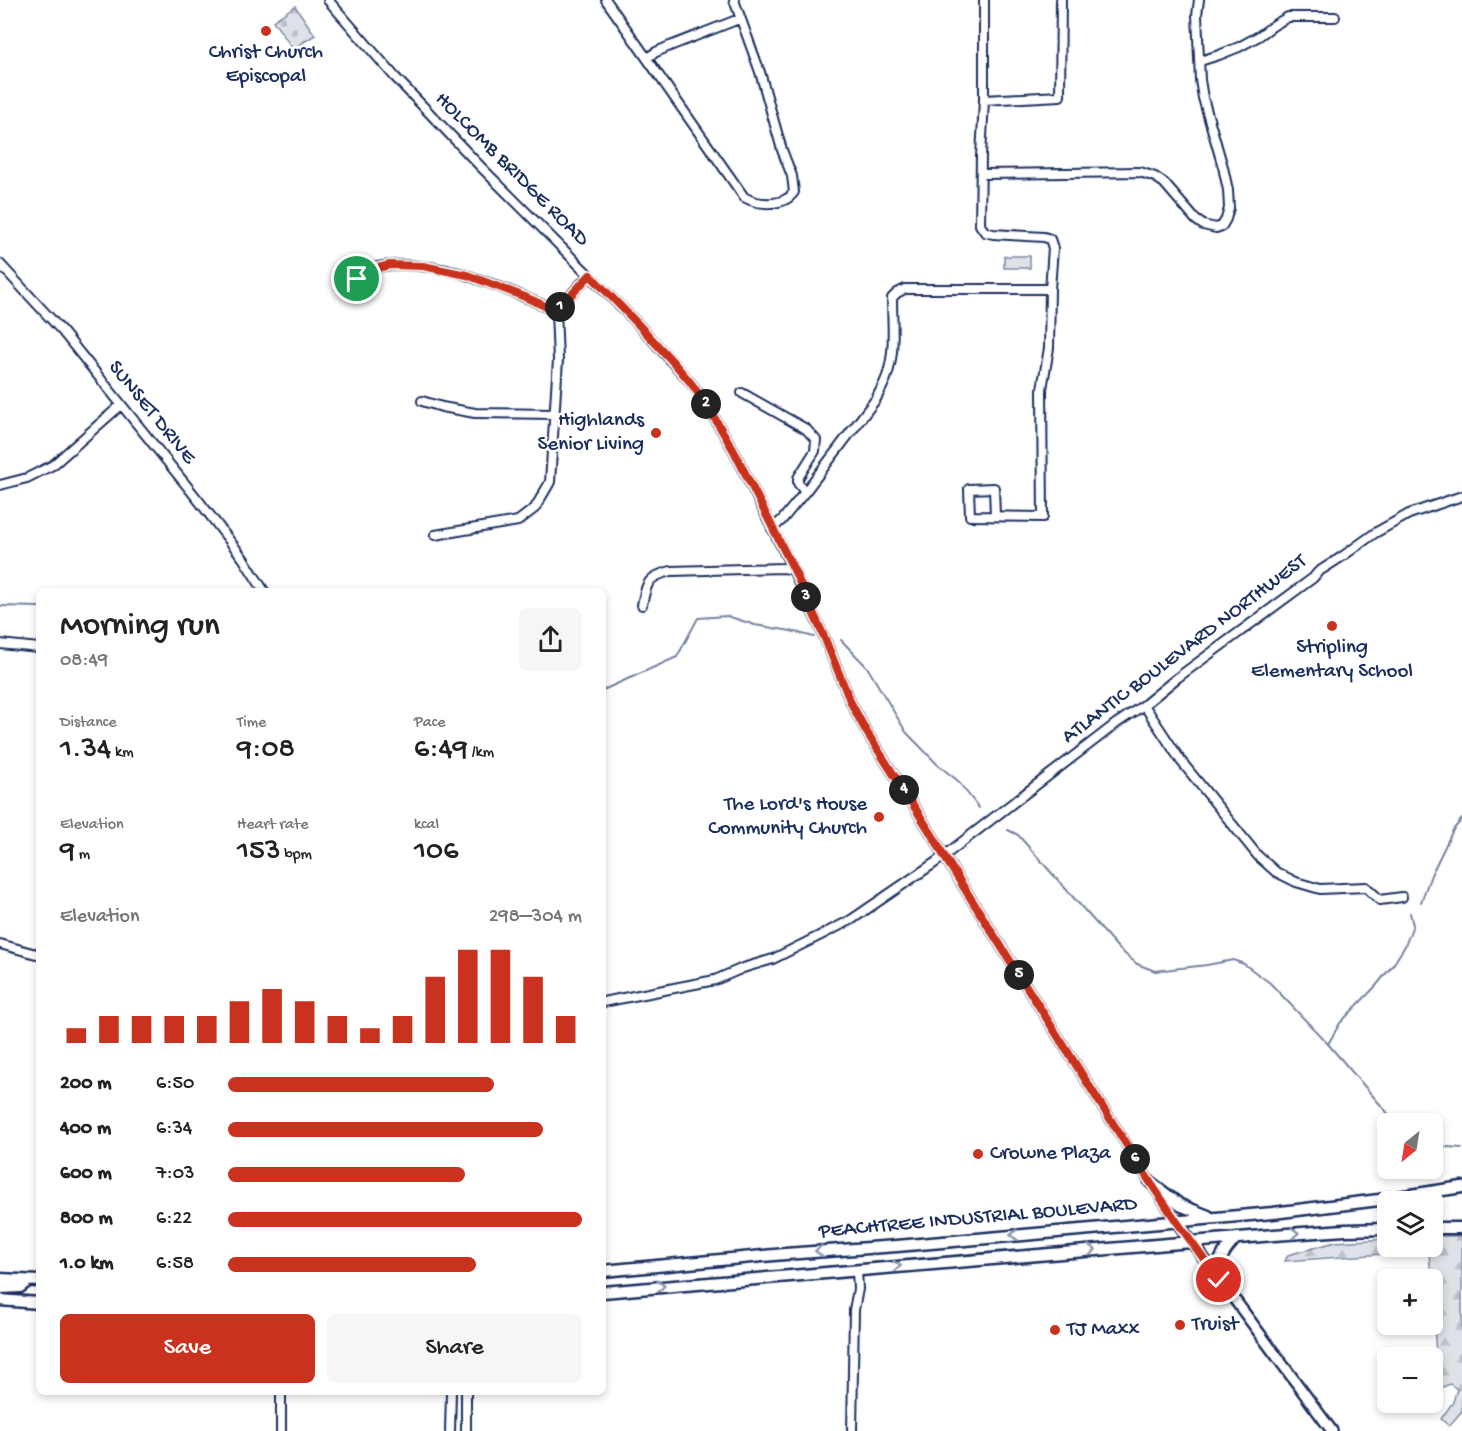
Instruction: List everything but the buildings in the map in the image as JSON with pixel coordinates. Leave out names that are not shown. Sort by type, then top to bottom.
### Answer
[{"type":"highway","points":[[1150,1182],[1180,1206],[1214,1218]]},
{"type":"highway","name":"PEACHTREE INDUSTRIAL BOULEVARD","points":[[606,1271],[1177,1222],[1317,1208],[1462,1187]]},
{"type":"highway","points":[[1443,1228],[1462,1228]]},
{"type":"highway","name":"PEACHTREE INDUSTRIAL BOULEVARD","points":[[606,1292],[1236,1238],[1377,1229]]},
{"type":"highway","points":[[1219,1280],[1220,1261],[1236,1238]]},
{"type":"highway","points":[[0,1279],[34,1281]]},
{"type":"highway","points":[[0,1288],[20,1287],[34,1281]]},
{"type":"highway","points":[[0,1300],[36,1303]]},
{"type":"main road","name":"HOLCOMB BRIDGE ROAD","points":[[1177,1222],[1332,1431]]},
{"type":"street","name":"HOLCOMB BRIDGE ROAD","points":[[328,0],[395,77],[480,166],[644,330],[703,399],[734,451],[794,570],[851,703],[866,731],[1177,1222]]},
{"type":"street","points":[[606,0],[744,197],[758,203],[768,203],[790,198],[794,192],[792,176],[782,150],[760,72],[734,0]]},
{"type":"street","points":[[984,0],[981,225],[985,232],[993,234],[1044,237],[1050,239],[1053,248],[1049,348],[1042,389],[1042,517],[970,516],[969,489],[994,488],[995,516]]},
{"type":"street","points":[[984,100],[1060,96],[1061,0]]},
{"type":"street","points":[[982,174],[1140,172],[1164,183],[1196,220],[1211,228],[1222,226],[1229,198],[1200,80],[1197,15],[1199,0]]},
{"type":"street","points":[[1200,61],[1239,47],[1288,17],[1335,17]]},
{"type":"street","points":[[647,58],[670,46],[739,19]]},
{"type":"street","name":"SUNSET DRIVE","points":[[0,264],[62,331],[199,501],[243,558],[262,588]]},
{"type":"street","points":[[357,279],[365,271],[390,265],[423,266],[467,275],[556,311]]},
{"type":"street","points":[[435,535],[518,521],[535,507],[550,482],[558,360],[556,311],[590,275]]},
{"type":"street","points":[[772,529],[805,492],[883,387],[890,368],[892,298],[897,293],[905,289],[1050,289]]},
{"type":"street","points":[[742,393],[806,429],[816,440],[815,451],[798,478],[798,483],[805,492]]},
{"type":"street","points":[[422,401],[475,413],[555,414]]},
{"type":"street","points":[[0,485],[27,478],[53,465],[121,405]]},
{"type":"street","name":"ATLANTIC BOULEVARD NORTHWEST","points":[[606,1001],[715,980],[743,968],[774,959],[851,920],[944,856],[1117,723],[1375,532],[1409,514],[1462,496]]},
{"type":"street","points":[[642,605],[647,584],[657,574],[671,571],[784,568],[794,570]]},
{"type":"street","points":[[0,644],[36,648]]},
{"type":"street","points":[[1144,705],[1187,768],[1258,856],[1276,872],[1296,882],[1320,889],[1366,887],[1380,900],[1402,897]]},
{"type":"street","points":[[0,944],[36,954]]},
{"type":"street","points":[[852,1431],[854,1310],[858,1289],[856,1271]]},
{"type":"street","points":[[281,1395],[281,1431]]},
{"type":"street","points":[[450,1431],[451,1395]]},
{"type":"street","points":[[466,1395],[466,1431]]},
{"type":"green space","points":[[295,6],[315,35],[293,49],[273,21]]},
{"type":"green space","points":[[1004,256],[1030,256],[1030,268],[1004,268]]},
{"type":"green space","points":[[1443,1236],[1462,1236],[1462,1411],[1449,1426],[1441,1419],[1453,1402],[1457,1389],[1450,1384],[1443,1387],[1443,1347],[1435,1347],[1435,1335],[1443,1335],[1443,1269],[1430,1269],[1429,1257],[1443,1257]]},
{"type":"green space","points":[[1377,1240],[1377,1255],[1285,1261],[1288,1255],[1335,1242]]},
{"type":"waterway","points":[[0,606],[36,607]]},
{"type":"waterway","points":[[606,689],[677,657],[698,618],[727,616],[755,625],[814,637]]},
{"type":"waterway","points":[[841,640],[867,667],[906,732],[938,765],[957,780],[979,808]]},
{"type":"waterway","points":[[1421,902],[1431,875],[1453,830],[1462,819]]},
{"type":"waterway","points":[[1008,830],[1018,835],[1119,949],[1137,964],[1155,971],[1233,960],[1244,964],[1270,983],[1328,1044],[1388,1113]]},
{"type":"waterway","points":[[1328,1044],[1340,1023],[1375,987],[1405,946],[1413,925],[1410,913]]},
{"type":"waterway","points":[[1443,1147],[1462,1148]]},
{"type":"place","name":"Christ Church Episcopal","points":[[266,31]]},
{"type":"place","name":"Highlands Senior Living","points":[[656,433]]},
{"type":"place","name":"Stripling Elementary School","points":[[1332,626]]},
{"type":"place","name":"The Lord's House Community Church","points":[[879,817]]},
{"type":"place","name":"Crowne Plaza","points":[[978,1154]]},
{"type":"place","name":"Truist","points":[[1180,1325]]},
{"type":"place","name":"TJ Maxx","points":[[1055,1330]]},
{"type":"route","points":[[357,279],[365,271],[390,265],[423,266],[467,275],[556,311],[590,275],[691,383],[734,451],[794,570],[851,703],[866,731],[1150,1182],[1219,1280]]}]
